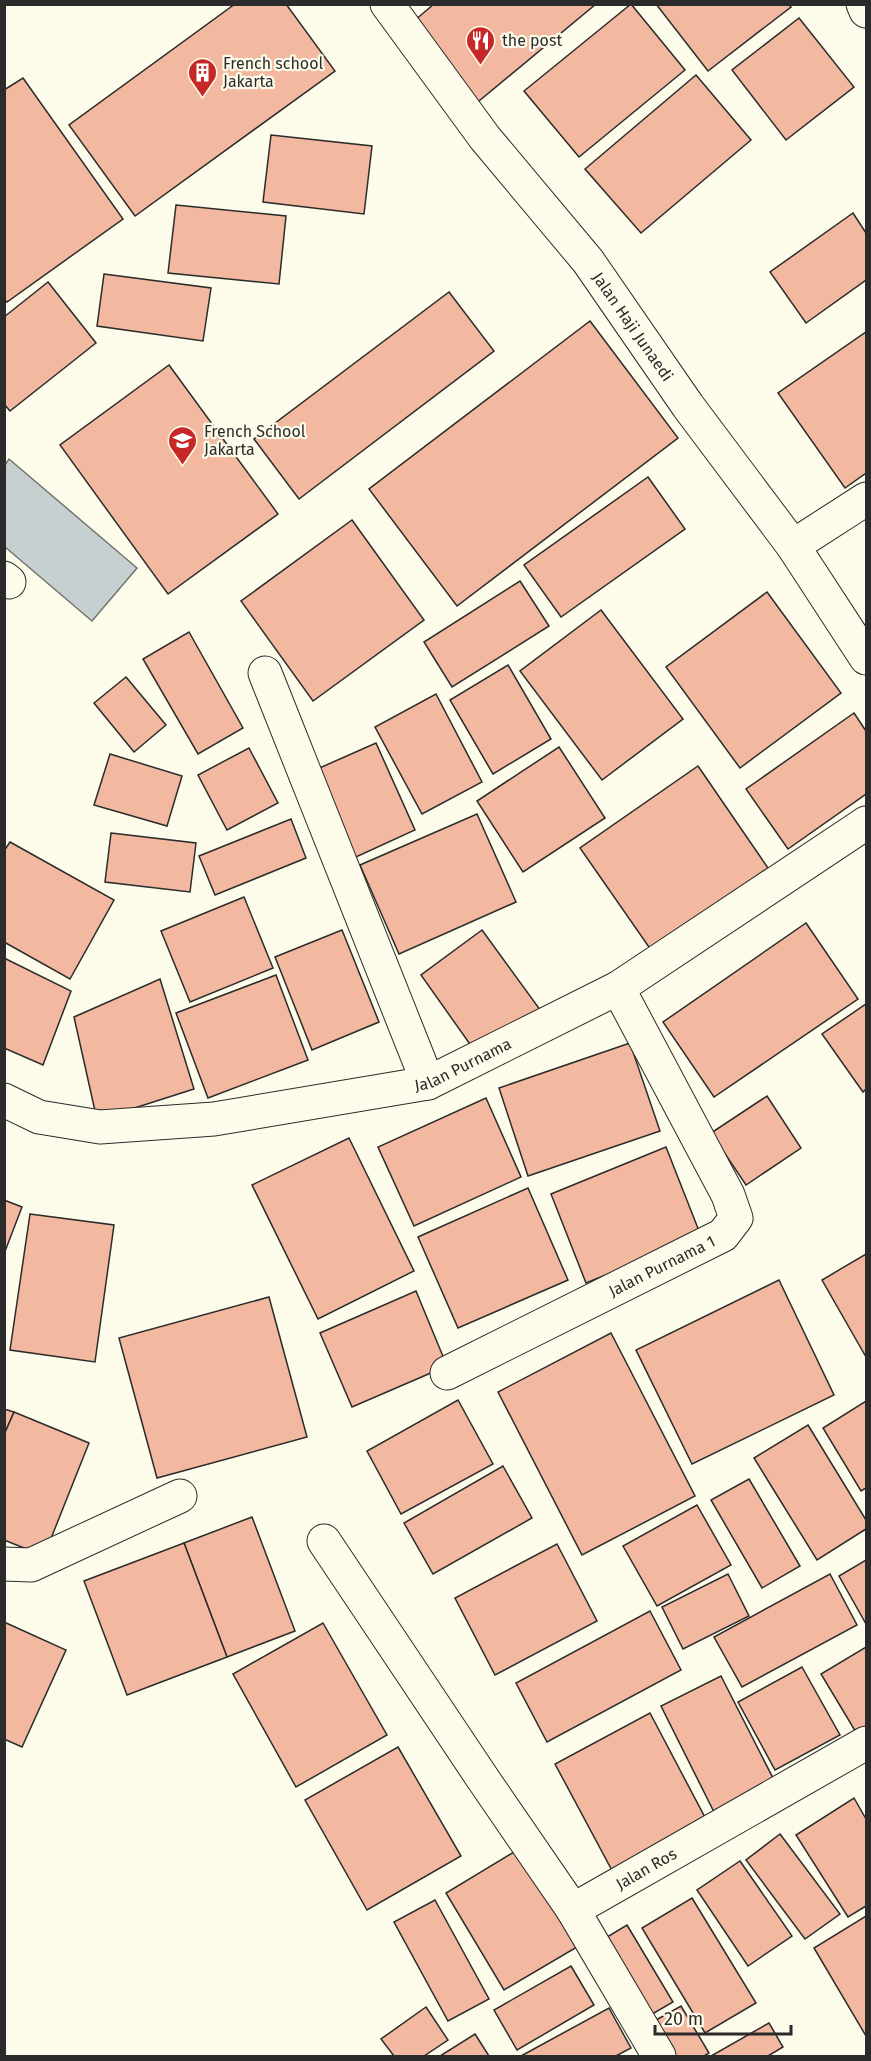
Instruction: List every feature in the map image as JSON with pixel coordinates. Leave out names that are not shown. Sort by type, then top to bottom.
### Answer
[{"type":"street","name":"Jalan Haji Junaedi","points":[[387,4],[485,138],[588,261],[688,406],[793,546],[867,658]]},
{"type":"street","points":[[863,4],[867,11]]},
{"type":"street","points":[[793,546],[867,499]]},
{"type":"street","points":[[265,673],[428,1083]]},
{"type":"street","name":"Jalan Purnama","points":[[4,1100],[39,1117],[100,1127],[214,1119],[428,1083],[618,988],[867,823]]},
{"type":"street","name":"Jalan Purnama 1","points":[[447,1373],[723,1236],[736,1218],[728,1195],[618,988]]},
{"type":"street","points":[[4,1564],[31,1564],[180,1496]]},
{"type":"street","points":[[324,1541],[573,1910],[658,2056]]},
{"type":"street","name":"Jalan Ros","points":[[573,1910],[867,1743]]},
{"type":"shaded area","points":[[9,459],[137,568],[92,621],[5,547],[5,465]]},
{"type":"building","name":"French school Jakarta","points":[[235,4],[286,4],[335,71],[135,216],[69,125]]},
{"type":"building","name":"the post","points":[[434,4],[596,4],[473,106],[408,26]]},
{"type":"building","points":[[631,4],[685,70],[579,157],[524,91]]},
{"type":"building","points":[[656,4],[789,4],[791,7],[708,71]]},
{"type":"building","points":[[799,18],[854,87],[786,140],[732,70]]},
{"type":"building","points":[[696,75],[751,140],[641,233],[585,169]]},
{"type":"building","points":[[23,78],[123,219],[7,302],[4,299],[4,90]]},
{"type":"building","points":[[271,135],[372,146],[364,214],[263,202]]},
{"type":"building","points":[[176,205],[286,216],[279,284],[168,273]]},
{"type":"building","points":[[853,213],[866,233],[866,280],[806,323],[770,272]]},
{"type":"building","points":[[104,274],[211,288],[203,341],[97,326]]},
{"type":"building","points":[[48,282],[96,343],[10,411],[4,404],[4,317]]},
{"type":"building","points":[[449,292],[494,351],[299,499],[254,439]]},
{"type":"building","points":[[590,321],[678,438],[457,606],[369,489]]},
{"type":"building","points":[[866,332],[866,473],[845,488],[778,393]]},
{"type":"building","points":[[169,365],[278,514],[168,594],[60,445]]},
{"type":"building","points":[[648,477],[685,529],[561,617],[524,565]]},
{"type":"building","points":[[352,520],[424,620],[313,701],[241,601]]},
{"type":"building","points":[[520,581],[549,626],[452,687],[424,642]]},
{"type":"building","points":[[767,592],[841,693],[740,768],[666,667]]},
{"type":"building","points":[[601,610],[683,719],[602,780],[520,671]]},
{"type":"building","points":[[189,632],[243,728],[198,754],[143,659]]},
{"type":"building","points":[[508,665],[551,739],[493,774],[450,700]]},
{"type":"building","points":[[126,677],[166,725],[134,752],[94,703]]},
{"type":"building","points":[[436,694],[482,782],[422,814],[375,727]]},
{"type":"building","points":[[854,713],[866,731],[866,794],[788,849],[746,789]]},
{"type":"building","points":[[376,743],[415,830],[345,862],[306,774]]},
{"type":"building","points":[[559,747],[605,818],[523,872],[477,801]]},
{"type":"building","points":[[249,748],[278,803],[227,830],[198,775]]},
{"type":"building","points":[[110,754],[182,776],[167,826],[94,805]]},
{"type":"building","points":[[698,766],[768,868],[651,950],[580,848]]},
{"type":"building","points":[[477,814],[516,902],[399,954],[360,865]]},
{"type":"building","points":[[291,819],[306,858],[215,895],[199,856]]},
{"type":"building","points":[[111,833],[196,843],[190,892],[105,882]]},
{"type":"building","points":[[10,842],[114,900],[70,979],[4,942],[4,851]]},
{"type":"building","points":[[244,897],[273,968],[190,1002],[161,931]]},
{"type":"building","points":[[806,923],[858,999],[714,1097],[663,1022]]},
{"type":"building","points":[[342,930],[379,1022],[312,1050],[275,957]]},
{"type":"building","points":[[482,930],[541,1011],[479,1057],[421,975]]},
{"type":"building","points":[[4,958],[71,991],[43,1065],[4,1048]]},
{"type":"building","points":[[276,975],[308,1060],[208,1098],[176,1013]]},
{"type":"building","points":[[160,979],[194,1089],[97,1120],[74,1017]]},
{"type":"building","points":[[866,1004],[866,1089],[863,1092],[822,1034]]},
{"type":"building","points":[[630,1043],[660,1131],[528,1176],[499,1088]]},
{"type":"building","points":[[767,1096],[801,1148],[746,1185],[711,1133]]},
{"type":"building","points":[[486,1098],[521,1177],[414,1226],[378,1147]]},
{"type":"building","points":[[349,1138],[414,1271],[318,1319],[252,1185]]},
{"type":"building","points":[[666,1147],[701,1236],[586,1283],[551,1194]]},
{"type":"building","points":[[528,1188],[568,1280],[458,1328],[418,1237]]},
{"type":"building","points":[[4,1200],[22,1207],[4,1254]]},
{"type":"building","points":[[30,1214],[114,1225],[95,1362],[10,1350]]},
{"type":"building","points":[[866,1254],[866,1357],[822,1280]]},
{"type":"building","points":[[779,1280],[834,1395],[692,1464],[636,1350]]},
{"type":"building","points":[[416,1291],[447,1366],[352,1407],[320,1333]]},
{"type":"building","points":[[269,1297],[307,1437],[157,1478],[119,1338]]},
{"type":"building","points":[[611,1333],[695,1496],[582,1555],[498,1392]]},
{"type":"building","points":[[458,1400],[493,1464],[401,1514],[367,1451]]},
{"type":"building","points":[[866,1401],[866,1488],[861,1491],[823,1428]]},
{"type":"building","points":[[4,1409],[14,1412],[4,1435]]},
{"type":"building","points":[[14,1412],[89,1443],[44,1556],[4,1540],[4,1435]]},
{"type":"building","points":[[808,1425],[866,1520],[866,1529],[817,1560],[754,1458]]},
{"type":"building","points":[[503,1466],[532,1518],[433,1574],[404,1523]]},
{"type":"building","points":[[749,1479],[800,1566],[762,1588],[711,1500]]},
{"type":"building","points":[[697,1505],[731,1565],[657,1606],[623,1546]]},
{"type":"building","points":[[252,1517],[295,1631],[227,1657],[184,1543]]},
{"type":"building","points":[[184,1543],[227,1657],[127,1695],[84,1581]]},
{"type":"building","points":[[557,1544],[597,1621],[495,1675],[455,1598]]},
{"type":"building","points":[[866,1560],[866,1624],[839,1576]]},
{"type":"building","points":[[728,1574],[749,1616],[683,1649],[662,1607]]},
{"type":"building","points":[[830,1574],[857,1625],[742,1687],[714,1637]]},
{"type":"building","points":[[650,1611],[681,1670],[547,1742],[516,1683]]},
{"type":"building","points":[[4,1622],[66,1650],[22,1747],[4,1739]]},
{"type":"building","points":[[323,1623],[387,1735],[296,1787],[233,1674]]},
{"type":"building","points":[[866,1647],[866,1729],[857,1734],[821,1674]]},
{"type":"building","points":[[802,1667],[840,1735],[775,1770],[738,1702]]},
{"type":"building","points":[[721,1676],[775,1782],[714,1812],[661,1706]]},
{"type":"building","points":[[650,1713],[709,1825],[615,1876],[555,1764]]},
{"type":"building","points":[[398,1747],[461,1856],[367,1910],[305,1800]]},
{"type":"building","points":[[854,1798],[866,1819],[866,1906],[848,1917],[796,1835]]},
{"type":"building","points":[[780,1834],[840,1914],[805,1939],[746,1860]]},
{"type":"building","points":[[519,1849],[577,1947],[504,1990],[446,1893]]},
{"type":"building","points":[[740,1861],[792,1936],[748,1966],[697,1890]]},
{"type":"building","points":[[692,1898],[756,2003],[705,2033],[642,1928]]},
{"type":"building","points":[[435,1900],[489,1999],[448,2021],[394,1922]]},
{"type":"building","points":[[866,1916],[866,2036],[814,1948]]},
{"type":"building","points":[[627,1925],[673,2002],[642,2020],[597,1943]]},
{"type":"building","points":[[571,1966],[594,2005],[517,2050],[494,2010]]},
{"type":"building","points":[[681,2006],[709,2053],[704,2056],[666,2056],[647,2025]]},
{"type":"building","points":[[426,2007],[448,2040],[424,2056],[394,2056],[381,2039]]},
{"type":"building","points":[[609,2008],[631,2048],[616,2056],[521,2056]]},
{"type":"building","points":[[769,2023],[783,2047],[768,2056],[711,2056]]},
{"type":"building","points":[[475,2034],[489,2056],[440,2056]]},
{"type":"place","name":"the post","points":[[481,66]]},
{"type":"place","name":"French school Jakarta","points":[[202,98]]},
{"type":"place","name":"French School Jakarta","points":[[183,466]]}]
